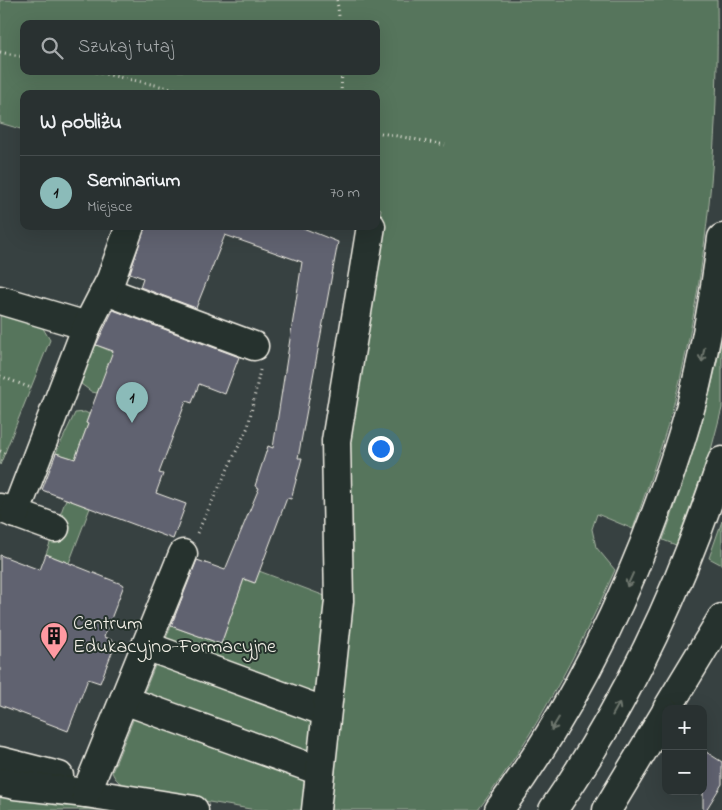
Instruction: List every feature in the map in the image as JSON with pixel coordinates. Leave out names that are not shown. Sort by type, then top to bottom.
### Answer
[{"type":"main road","points":[[55,528],[8,511],[87,326],[106,291],[129,230]]},
{"type":"main road","points":[[316,810],[339,601],[336,441],[370,230]]},
{"type":"main road","points":[[499,810],[541,748],[587,668],[613,616],[649,535],[675,459],[699,373],[722,238]]},
{"type":"main road","points":[[106,291],[254,346]]},
{"type":"main road","points":[[0,300],[87,326]]},
{"type":"main road","points":[[553,810],[579,771],[623,696],[657,628],[690,551],[722,461]]},
{"type":"main road","points":[[88,788],[182,554]]},
{"type":"main road","points":[[670,705],[722,618]]},
{"type":"main road","points":[[146,646],[326,712]]},
{"type":"main road","points":[[124,700],[320,771]]},
{"type":"main road","points":[[607,810],[662,718]]},
{"type":"main road","points":[[0,761],[56,776],[88,788],[194,810]]},
{"type":"main road","points":[[0,782],[15,785],[88,788]]},
{"type":"path","points":[[337,0],[340,20]]},
{"type":"path","points":[[0,52],[20,56]]},
{"type":"path","points":[[109,75],[179,90]]},
{"type":"path","points":[[341,90],[342,75]]},
{"type":"path","points":[[380,133],[446,145]]},
{"type":"path","points":[[182,554],[197,534],[248,428],[264,354],[254,346]]},
{"type":"path","points":[[0,376],[31,388]]},
{"type":"path","points":[[0,451],[5,453]]},
{"type":"green space","points":[[0,0],[717,0],[714,137],[706,227],[693,317],[668,425],[633,529],[597,514],[592,529],[596,547],[615,570],[570,663],[536,724],[478,810],[328,810],[345,438],[378,230],[380,230],[380,90],[20,90],[20,129],[0,123]]},
{"type":"green space","points":[[0,310],[38,320],[50,340],[0,465]]},
{"type":"green space","points":[[722,339],[722,408],[711,450],[676,545],[663,540],[696,441]]},
{"type":"green space","points":[[94,344],[115,353],[103,387],[100,386],[97,393],[92,392],[81,384]]},
{"type":"green space","points":[[85,412],[89,414],[86,423],[88,424],[75,459],[56,453],[75,413]]},
{"type":"green space","points":[[66,499],[90,508],[69,563],[46,554]]},
{"type":"green space","points":[[722,521],[722,565],[709,558]]},
{"type":"green space","points":[[259,571],[325,596],[332,607],[311,810],[256,810],[127,788],[116,779],[112,772],[171,626],[221,644],[244,579],[254,583]]},
{"type":"green space","points":[[0,788],[145,810],[0,810]]},
{"type":"building","points":[[144,230],[308,230],[338,242],[298,458],[302,458],[291,499],[287,498],[255,583],[244,579],[221,644],[171,626],[197,560],[225,570],[259,488],[255,486],[268,446],[273,448],[302,262],[225,235],[196,308],[140,287],[143,278],[130,273]]},
{"type":"building","points":[[113,310],[239,357],[225,394],[199,384],[192,403],[186,401],[159,473],[163,474],[156,493],[186,504],[173,539],[42,490],[56,453],[75,459],[88,424],[86,423],[113,351],[96,345]]},
{"type":"building","name":"Centrum Edukacyjno-Formacyjne","points":[[46,554],[124,585],[104,637],[116,642],[100,683],[88,679],[68,731],[0,705],[0,555],[40,570]]},
{"type":"building","points":[[707,753],[722,762],[722,784],[706,810],[703,810],[703,795],[707,795]]},
{"type":"place","name":"Seminarium","points":[[132,423]]},
{"type":"place","name":"Centrum Edukacyjno-Formacyjne","points":[[54,660]]}]
